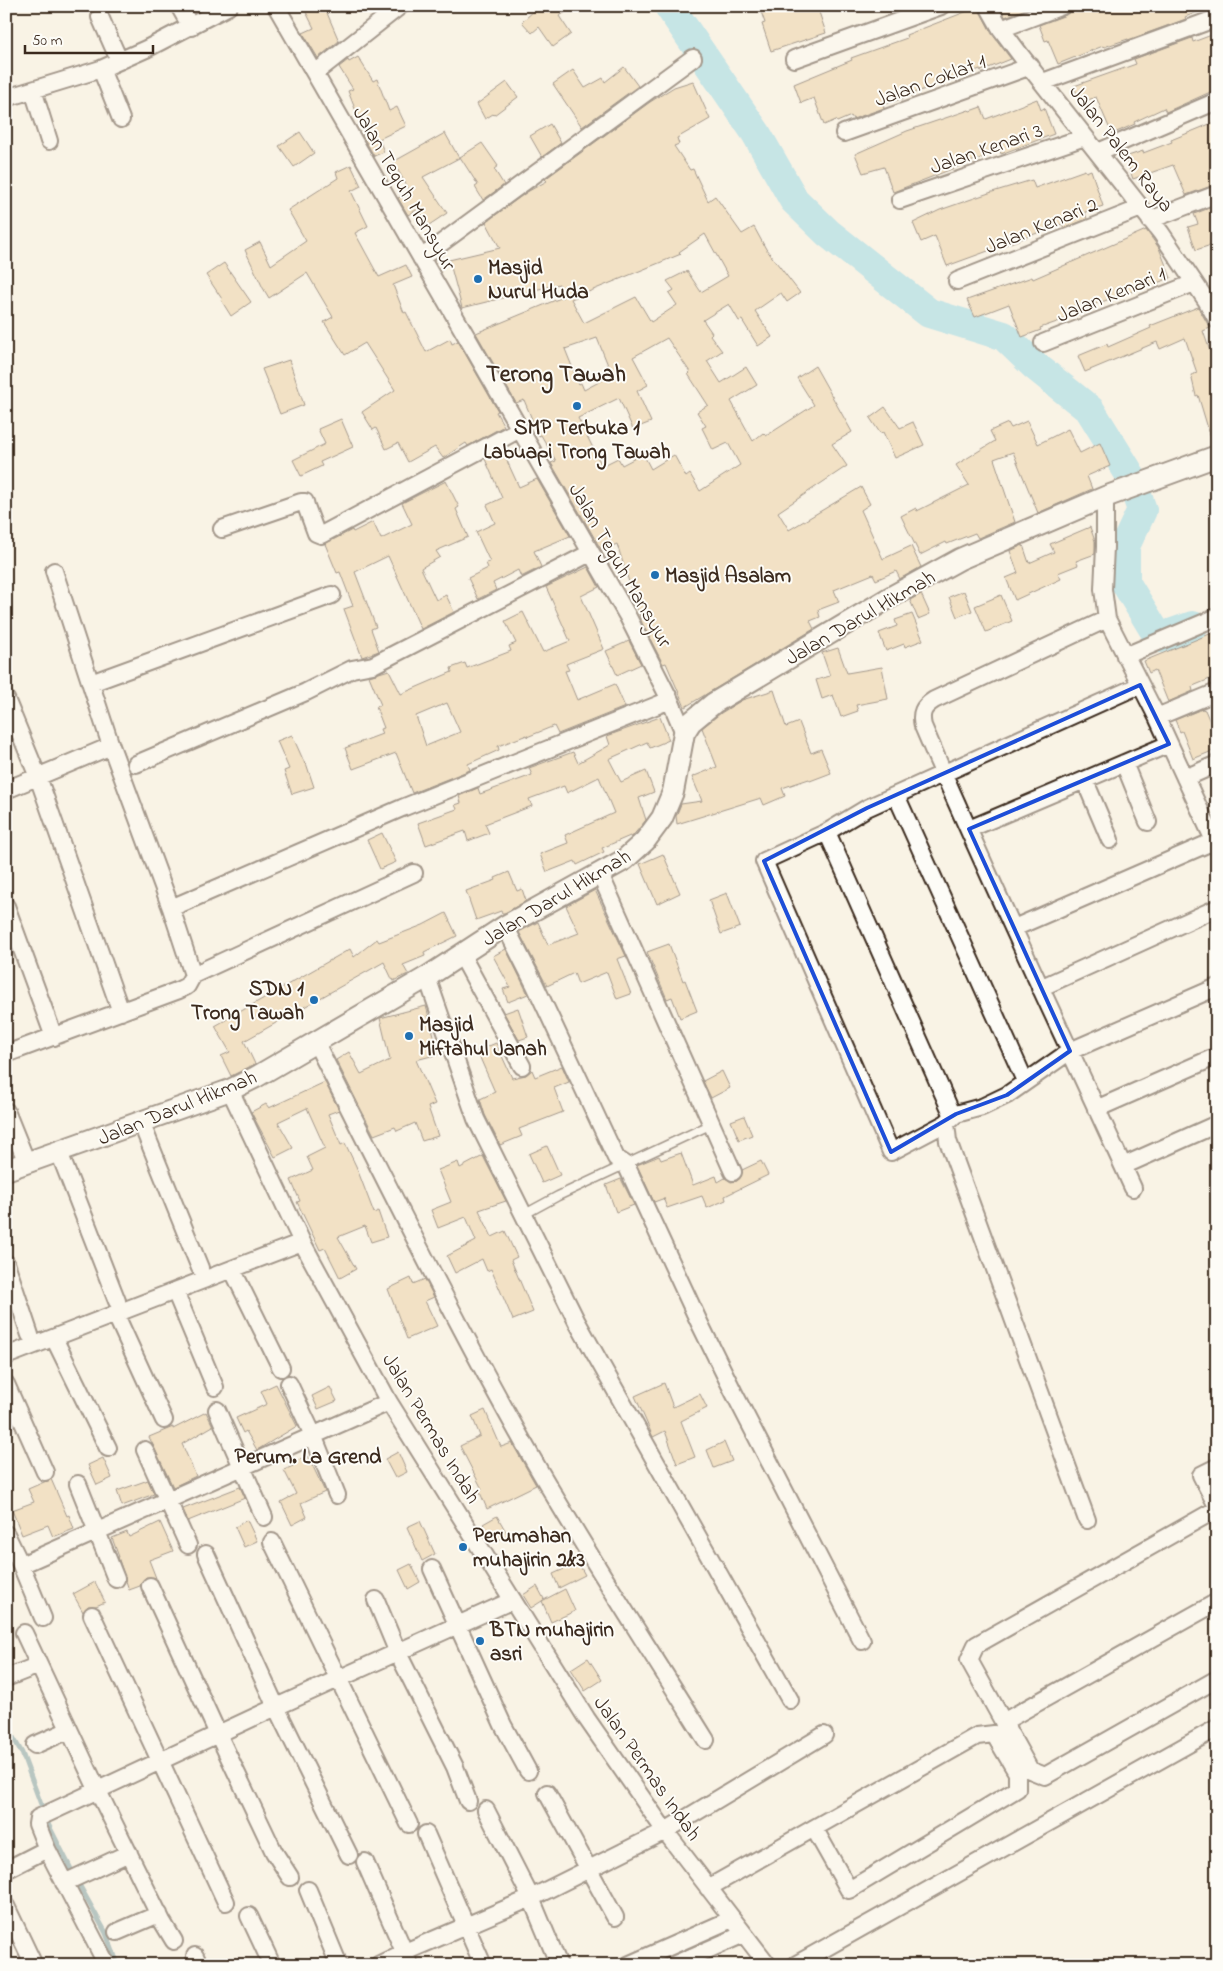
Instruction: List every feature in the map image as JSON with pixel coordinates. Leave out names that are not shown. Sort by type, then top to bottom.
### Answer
[{"type":"street","points":[[180,6],[191,27]]},
{"type":"street","points":[[6,98],[101,68],[191,27],[229,6]]},
{"type":"street","name":"Jalan Teguh Mansyur","points":[[276,6],[627,615],[670,700],[684,733]]},
{"type":"street","points":[[315,74],[400,6]]},
{"type":"street","points":[[794,59],[940,6]]},
{"type":"street","name":"Jalan Palem Raya","points":[[988,6],[1001,29],[1146,214],[1206,300],[1217,320]]},
{"type":"street","points":[[1001,29],[1062,6]]},
{"type":"street","points":[[100,17],[119,60]]},
{"type":"street","points":[[1043,82],[1217,18]]},
{"type":"street","points":[[420,258],[693,58]]},
{"type":"street","name":"Jalan Coklat 1","points":[[844,133],[1031,66]]},
{"type":"street","points":[[101,68],[122,118]]},
{"type":"street","points":[[33,90],[49,141]]},
{"type":"street","points":[[1098,152],[1217,101]]},
{"type":"street","name":"Jalan Kenari 3","points":[[900,200],[1085,137]]},
{"type":"street","name":"Jalan Kenari 2","points":[[957,281],[1146,214],[1217,194]]},
{"type":"street","name":"Jalan Kenari 1","points":[[1044,343],[1194,284]]},
{"type":"street","points":[[222,529],[304,502],[316,533],[321,535],[520,429]]},
{"type":"street","name":"Jalan Darul Hikmah","points":[[6,1170],[230,1090],[316,1043],[427,977],[505,926],[600,874],[635,851],[662,818],[673,792],[684,733],[691,722],[714,703],[889,598],[960,560],[1004,539],[1110,495],[1217,456]]},
{"type":"street","points":[[1014,928],[1215,844],[1157,718],[1107,619],[1102,589],[1110,495]]},
{"type":"street","points":[[136,764],[306,692],[352,669],[373,665],[590,553]]},
{"type":"street","points":[[54,571],[111,746],[172,908],[193,975]]},
{"type":"street","points":[[91,683],[332,595]]},
{"type":"street","points":[[1126,656],[1217,617]]},
{"type":"street","points":[[1107,619],[928,704],[922,711],[923,726],[944,775],[1133,1188]]},
{"type":"street","points":[[1140,685],[868,808],[827,832],[764,861],[891,1152],[949,1120],[995,1102],[1070,1051],[1217,986]]},
{"type":"street","points":[[1157,718],[1217,692]]},
{"type":"street","points":[[6,699],[38,777],[121,1012]]},
{"type":"street","points":[[172,908],[402,808],[670,700]]},
{"type":"street","points":[[969,829],[1169,744]]},
{"type":"street","points":[[6,790],[111,746]]},
{"type":"street","points":[[1124,763],[1148,822]]},
{"type":"street","points":[[1185,778],[1217,764]]},
{"type":"street","points":[[1085,781],[1110,840]]},
{"type":"street","points":[[896,795],[1025,1081]]},
{"type":"street","points":[[827,832],[949,1120],[948,1142],[1087,1520]]},
{"type":"street","points":[[6,1054],[179,990],[187,986],[193,975],[414,874]]},
{"type":"street","points":[[600,874],[733,1172]]},
{"type":"street","points":[[6,906],[54,1037]]},
{"type":"street","points":[[1040,988],[1217,908]]},
{"type":"street","points":[[505,926],[535,985],[616,1158],[625,1164],[734,1393],[862,1641]]},
{"type":"street","points":[[460,954],[522,1066]]},
{"type":"street","points":[[427,977],[476,1119],[523,1215],[577,1322],[790,1700]]},
{"type":"street","points":[[316,1043],[441,1289],[528,1450],[594,1562],[706,1740]]},
{"type":"street","points":[[1096,1108],[1217,1056]]},
{"type":"street","name":"Jalan Permas Indah","points":[[230,1090],[302,1242],[389,1402],[587,1719],[665,1831],[768,1965]]},
{"type":"street","points":[[6,1111],[27,1163]]},
{"type":"street","points":[[141,1122],[200,1268]]},
{"type":"street","points":[[1123,1166],[1217,1124]]},
{"type":"street","points":[[60,1152],[116,1307],[164,1420]]},
{"type":"street","points":[[6,1356],[54,1338],[116,1307],[175,1291],[302,1242]]},
{"type":"street","points":[[6,1263],[30,1335]]},
{"type":"street","points":[[232,1269],[282,1368]]},
{"type":"street","points":[[175,1291],[215,1387]]},
{"type":"street","points":[[54,1338],[108,1448]]},
{"type":"street","points":[[6,1384],[45,1472]]},
{"type":"street","points":[[289,1384],[313,1435],[337,1495]]},
{"type":"street","points":[[21,1565],[389,1402]]},
{"type":"street","points":[[217,1410],[264,1518]]},
{"type":"street","points":[[144,1450],[188,1545]]},
{"type":"street","points":[[1217,1467],[1201,1475],[1217,1508],[976,1645],[969,1660],[1030,1770],[1045,1776],[1217,1679]]},
{"type":"street","points":[[78,1484],[116,1579]]},
{"type":"street","points":[[6,1534],[43,1618]]},
{"type":"street","points":[[272,1542],[409,1824]]},
{"type":"street","points":[[206,1554],[276,1707],[349,1855]]},
{"type":"street","points":[[432,1568],[503,1726],[528,1771]]},
{"type":"street","points":[[150,1586],[274,1852],[290,1877]]},
{"type":"street","points":[[376,1600],[398,1653],[455,1767],[468,1801]]},
{"type":"street","points":[[107,1965],[68,1881],[47,1849],[37,1824],[38,1818],[97,1789],[513,1600]]},
{"type":"street","points":[[1003,1722],[1217,1602]]},
{"type":"street","points":[[92,1615],[226,1902]]},
{"type":"street","points":[[24,1633],[97,1789],[159,1914],[174,1940]]},
{"type":"street","points":[[6,1678],[39,1665]]},
{"type":"street","points":[[795,1965],[1217,1728]]},
{"type":"street","points":[[35,1745],[69,1730]]},
{"type":"street","points":[[378,1965],[407,1958],[465,1926],[531,1898],[665,1831],[824,1734]]},
{"type":"street","points":[[708,1888],[814,1828],[977,1736],[994,1734],[1017,1773],[1017,1789],[849,1890],[814,1828]]},
{"type":"street","points":[[547,1793],[615,1917]]},
{"type":"street","points":[[486,1810],[531,1898],[559,1965]]},
{"type":"street","points":[[426,1834],[483,1965]]},
{"type":"street","points":[[6,1870],[47,1849]]},
{"type":"street","points":[[68,1881],[129,1852]]},
{"type":"street","points":[[365,1862],[407,1958]]},
{"type":"street","points":[[308,1890],[339,1965]]},
{"type":"street","points":[[6,1906],[34,1965]]},
{"type":"street","points":[[116,1932],[159,1914]]},
{"type":"street","points":[[250,1916],[272,1965]]},
{"type":"street","points":[[628,1965],[732,1919]]},
{"type":"street","points":[[673,1965],[744,1934]]},
{"type":"lane","points":[[523,1215],[558,1196],[712,1124]]},
{"type":"highlighted area","points":[[1140,685],[1169,744],[969,829],[1070,1051],[1007,1095],[956,1114],[891,1152],[764,861],[867,808]]},
{"type":"building","points":[[303,6],[324,6],[339,41],[318,58],[303,33],[314,28]]},
{"type":"building","points":[[539,6],[577,6],[559,16],[571,34],[553,47],[539,27],[532,33],[522,22]]},
{"type":"building","points":[[759,6],[817,6],[826,33],[771,51],[762,24],[765,23]]},
{"type":"building","points":[[1000,6],[1033,6],[1005,17]]},
{"type":"building","points":[[1072,6],[1085,6],[1086,12],[1101,6],[1210,7],[1185,17],[1186,19],[1128,40],[1103,46],[1058,64],[1048,40],[1045,41],[1039,25],[1066,15],[1070,12]]},
{"type":"building","points":[[978,7],[992,34],[1011,59],[981,71],[980,69],[961,75],[883,105],[884,108],[853,119],[851,116],[824,125],[814,98],[801,103],[794,84],[852,60],[851,58],[907,38],[906,35]]},
{"type":"building","points":[[1217,33],[1217,89],[1166,112],[1164,108],[1112,134],[1096,97],[1080,103],[1074,86],[1136,64],[1134,59],[1192,38],[1193,42]]},
{"type":"building","points":[[358,57],[373,81],[377,79],[389,111],[397,107],[406,126],[379,139],[384,152],[374,156],[362,135],[365,134],[348,91],[353,89],[339,67],[348,60],[349,62]]},
{"type":"building","points":[[624,67],[638,86],[582,127],[553,84],[573,70],[585,88],[603,78],[605,82]]},
{"type":"building","points":[[693,81],[710,119],[677,138],[679,144],[674,146],[690,170],[693,169],[708,201],[715,196],[742,234],[754,227],[766,249],[800,293],[787,302],[781,293],[755,311],[772,337],[758,346],[742,320],[739,321],[729,304],[703,320],[712,333],[710,335],[722,351],[707,361],[721,383],[746,367],[757,385],[731,401],[753,441],[763,433],[766,436],[814,405],[797,378],[815,366],[852,432],[832,444],[847,466],[778,512],[789,530],[861,487],[870,504],[861,510],[883,559],[911,546],[921,567],[900,579],[896,571],[876,580],[873,574],[834,590],[839,602],[818,610],[820,617],[810,621],[814,629],[685,707],[666,663],[663,664],[642,623],[617,544],[602,551],[551,463],[556,461],[541,435],[539,436],[524,400],[516,403],[476,333],[563,297],[559,284],[462,308],[449,260],[500,248],[486,222],[527,192],[547,181],[545,179],[650,102],[674,87]],"holes":[[[705,234],[728,276],[701,292],[687,271],[667,281],[674,290],[669,293],[677,305],[651,322],[636,297],[584,323],[571,299],[681,254],[679,252]],[[597,338],[612,375],[584,390],[581,383],[579,384],[565,349]],[[667,338],[690,372],[688,374],[708,405],[697,412],[706,426],[702,428],[713,450],[728,443],[740,465],[700,491],[690,474],[686,477],[674,455],[651,469],[643,454],[622,465],[618,458],[602,466],[578,418],[619,398],[633,429],[651,422],[637,391],[648,385],[633,357]]]},
{"type":"building","points":[[507,82],[518,97],[494,115],[485,119],[477,104]]},
{"type":"building","points":[[1037,99],[1041,110],[1044,108],[1054,134],[1001,154],[1000,151],[893,192],[884,167],[863,173],[855,154],[907,131],[969,110],[981,107],[986,119]]},
{"type":"building","points":[[1217,121],[1217,184],[1186,195],[1173,165],[1133,179],[1125,157],[1143,151],[1143,153],[1172,142],[1171,140]]},
{"type":"building","points":[[550,124],[561,143],[542,157],[530,136]]},
{"type":"building","points":[[300,132],[314,153],[294,167],[279,146]]},
{"type":"building","points":[[445,133],[459,158],[423,177],[447,213],[429,225],[418,209],[408,215],[398,198],[410,191],[393,162]]},
{"type":"building","points":[[482,143],[498,166],[494,169],[504,185],[483,200],[475,187],[478,185],[460,157]]},
{"type":"building","points":[[351,165],[361,186],[351,191],[368,226],[355,233],[379,277],[406,265],[412,277],[393,285],[404,313],[406,312],[426,352],[450,339],[452,344],[458,341],[498,411],[496,412],[504,426],[468,446],[466,443],[443,458],[435,447],[408,462],[398,443],[386,449],[376,428],[373,430],[362,412],[395,390],[365,343],[345,355],[324,322],[333,317],[307,273],[269,298],[245,250],[260,242],[271,265],[306,241],[288,210],[338,178],[336,172]]},
{"type":"building","points":[[1085,170],[1086,172],[1091,170],[1103,206],[1085,212],[1087,219],[1064,228],[1062,224],[947,266],[935,236],[921,242],[913,223],[940,210],[989,193],[1032,180],[1035,188]]},
{"type":"building","points":[[1217,205],[1217,243],[1196,250],[1188,227],[1198,224],[1194,214]]},
{"type":"building","points":[[1146,230],[1159,248],[1171,278],[1084,308],[1085,312],[1040,328],[1041,330],[1022,337],[1009,304],[975,317],[967,300],[1032,277],[1033,279]]},
{"type":"building","points":[[224,263],[251,302],[231,316],[206,275]]},
{"type":"building","points":[[1198,307],[1210,328],[1203,331],[1217,371],[1217,444],[1213,445],[1198,395],[1196,396],[1191,375],[1197,373],[1185,338],[1160,349],[1157,342],[1085,372],[1078,356],[1107,344],[1108,347],[1151,328],[1150,326]]},
{"type":"building","points":[[289,360],[304,405],[280,414],[262,369]]},
{"type":"building","points":[[885,407],[900,428],[913,422],[924,445],[895,458],[883,432],[880,433],[870,418]]},
{"type":"building","points":[[341,419],[353,447],[320,462],[322,466],[301,476],[293,460],[325,444],[318,429]]},
{"type":"building","points":[[1027,421],[1038,444],[1068,429],[1080,453],[1100,443],[1110,466],[1087,476],[1092,489],[1038,513],[1013,452],[994,459],[1015,522],[978,538],[975,533],[947,544],[946,542],[920,555],[901,516],[916,508],[917,511],[969,485],[956,465],[995,441],[990,431],[1008,423],[1011,428]]},
{"type":"building","points":[[502,450],[519,487],[537,479],[570,536],[534,551],[541,567],[521,577],[518,570],[493,583],[496,590],[478,599],[468,578],[488,568],[486,563],[490,562],[476,532],[495,523],[487,505],[502,498],[485,459]]},
{"type":"building","points":[[446,481],[459,507],[456,509],[468,537],[436,551],[440,557],[421,568],[436,600],[446,595],[454,612],[421,629],[388,556],[355,572],[376,627],[371,629],[379,651],[362,657],[344,609],[353,606],[340,572],[337,573],[325,544],[373,522],[381,539],[412,524],[402,503]]},
{"type":"building","points":[[1090,527],[1095,541],[1095,554],[1076,561],[1078,565],[1058,573],[1061,579],[1015,600],[1006,578],[1018,573],[1010,551],[1023,545],[1029,563],[1054,552],[1050,544]]},
{"type":"building","points":[[588,567],[599,587],[581,596],[604,649],[566,664],[569,670],[565,671],[577,700],[615,684],[625,707],[558,734],[554,726],[498,746],[499,750],[468,764],[470,770],[412,793],[396,753],[353,769],[345,748],[382,734],[380,729],[384,728],[376,707],[381,705],[369,676],[389,670],[401,694],[452,672],[451,668],[465,663],[467,668],[511,651],[509,646],[516,643],[505,621],[523,612],[543,652],[570,641],[546,587]],"holes":[[[447,703],[460,732],[426,746],[416,716]]]},
{"type":"building","points":[[964,591],[972,611],[957,617],[949,597]]},
{"type":"building","points":[[921,594],[930,614],[918,619],[910,600]]},
{"type":"building","points":[[1001,595],[1012,621],[986,632],[975,606]]},
{"type":"building","points":[[912,614],[923,640],[905,647],[904,644],[886,651],[879,633],[897,626],[895,620]]},
{"type":"building","points":[[1217,631],[1217,676],[1193,686],[1193,691],[1168,702],[1155,670],[1149,673],[1144,661]]},
{"type":"building","points":[[629,641],[641,664],[617,675],[606,651]]},
{"type":"building","points":[[838,648],[847,673],[882,667],[888,699],[856,705],[858,711],[841,717],[833,695],[822,699],[816,680],[830,676],[822,653]]},
{"type":"building","points":[[774,690],[786,727],[799,722],[811,753],[821,749],[831,773],[810,781],[809,779],[782,788],[785,796],[764,805],[761,798],[677,824],[676,816],[681,804],[702,801],[692,777],[717,767],[702,728],[742,700]]},
{"type":"building","points":[[1202,709],[1205,710],[1217,738],[1217,749],[1193,759],[1182,731],[1180,732],[1175,720]]},
{"type":"building","points":[[660,717],[669,740],[650,748],[647,742],[609,759],[621,782],[646,771],[654,792],[639,798],[646,820],[631,838],[630,836],[602,848],[604,852],[577,865],[575,861],[547,872],[540,854],[568,843],[565,835],[614,813],[599,777],[567,793],[564,786],[529,799],[532,806],[485,824],[489,833],[468,841],[465,831],[426,845],[418,823],[457,809],[455,805],[461,803],[459,796],[478,788],[480,794],[532,775],[529,768],[573,752],[578,763],[610,745],[607,736]]},
{"type":"building","points":[[292,735],[306,763],[314,787],[292,794],[284,771],[289,769],[277,741]]},
{"type":"building","points":[[382,833],[396,862],[380,869],[367,840]]},
{"type":"building","points":[[663,854],[680,893],[657,904],[640,864]]},
{"type":"building","points":[[509,872],[517,891],[522,889],[526,901],[505,913],[501,911],[476,920],[466,891],[496,880],[495,878]]},
{"type":"building","points":[[595,890],[626,956],[617,959],[631,994],[617,999],[607,972],[578,984],[574,973],[547,986],[519,932],[538,922],[548,945],[579,933],[566,906]]},
{"type":"building","points":[[727,893],[740,927],[721,934],[709,900]]},
{"type":"building","points":[[446,913],[457,936],[424,952],[425,956],[403,965],[408,974],[393,981],[384,962],[244,1041],[255,1064],[231,1076],[221,1056],[230,1052],[215,1026],[350,949],[354,957],[377,939],[379,942],[423,925]]},
{"type":"building","points":[[669,944],[697,1011],[680,1018],[672,997],[667,999],[647,952]]},
{"type":"building","points":[[506,949],[528,994],[508,1002],[503,989],[510,987],[493,956]]},
{"type":"building","points":[[426,1006],[439,1054],[416,1060],[435,1104],[428,1107],[438,1136],[422,1141],[415,1123],[397,1131],[395,1127],[374,1135],[336,1060],[349,1052],[361,1074],[390,1060],[380,1018]]},
{"type":"building","points":[[518,1008],[528,1037],[519,1040],[504,1013]]},
{"type":"building","points":[[496,1043],[512,1078],[526,1075],[532,1070],[535,1077],[562,1066],[569,1082],[554,1088],[563,1112],[519,1129],[522,1136],[500,1145],[485,1115],[480,1099],[495,1092],[477,1051]]},
{"type":"building","points":[[722,1071],[730,1088],[711,1098],[703,1081]]},
{"type":"building","points":[[325,1082],[339,1110],[328,1114],[341,1145],[345,1143],[356,1166],[374,1213],[378,1211],[387,1237],[371,1242],[365,1226],[338,1237],[356,1269],[340,1278],[325,1248],[320,1250],[297,1202],[300,1201],[291,1180],[313,1170],[307,1157],[325,1148],[307,1108],[278,1122],[293,1148],[275,1157],[251,1112],[266,1104],[269,1108]]},
{"type":"building","points":[[744,1116],[752,1135],[739,1140],[731,1121]]},
{"type":"building","points":[[547,1146],[560,1175],[542,1183],[529,1154]]},
{"type":"building","points":[[681,1153],[693,1185],[716,1176],[718,1182],[725,1178],[731,1182],[737,1181],[741,1177],[742,1170],[761,1161],[768,1175],[725,1196],[726,1200],[707,1208],[702,1196],[667,1208],[663,1199],[654,1202],[637,1165],[659,1156],[661,1160]]},
{"type":"building","points":[[483,1156],[506,1201],[479,1210],[492,1237],[505,1231],[517,1257],[511,1260],[533,1312],[513,1320],[491,1269],[487,1271],[482,1259],[455,1273],[447,1256],[476,1241],[466,1217],[438,1228],[431,1210],[451,1202],[438,1170],[458,1162],[460,1168]]},
{"type":"building","points":[[621,1179],[634,1205],[616,1212],[606,1185]]},
{"type":"building","points":[[411,1278],[413,1284],[425,1279],[434,1297],[425,1301],[437,1326],[407,1339],[388,1289]]},
{"type":"building","points":[[664,1383],[673,1407],[700,1394],[707,1408],[681,1421],[695,1457],[677,1464],[665,1431],[653,1437],[635,1396]]},
{"type":"building","points":[[276,1384],[297,1426],[257,1450],[246,1431],[243,1433],[236,1418],[267,1404],[261,1391]]},
{"type":"building","points":[[330,1387],[337,1401],[318,1409],[312,1396]]},
{"type":"building","points":[[485,1410],[501,1447],[512,1443],[536,1485],[487,1509],[479,1490],[482,1489],[460,1446],[480,1436],[472,1416]]},
{"type":"building","points":[[206,1412],[213,1426],[182,1444],[196,1476],[173,1487],[149,1437],[173,1427],[173,1429]]},
{"type":"building","points":[[724,1442],[732,1461],[714,1468],[707,1450]]},
{"type":"building","points":[[398,1452],[407,1472],[395,1478],[385,1459]]},
{"type":"building","points":[[308,1456],[325,1492],[301,1503],[307,1517],[292,1525],[281,1502],[296,1494],[284,1470],[295,1465],[294,1462]]},
{"type":"building","points":[[103,1458],[112,1478],[97,1485],[88,1465]]},
{"type":"building","points":[[51,1479],[74,1529],[53,1537],[48,1525],[22,1535],[12,1510],[34,1502],[28,1489]]},
{"type":"building","points":[[148,1480],[154,1494],[122,1506],[117,1491]]},
{"type":"building","points":[[240,1487],[245,1498],[188,1521],[183,1509]]},
{"type":"building","points":[[497,1516],[508,1535],[494,1542],[483,1524]]},
{"type":"building","points":[[247,1520],[257,1541],[244,1547],[235,1527]]},
{"type":"building","points":[[420,1521],[435,1554],[422,1561],[407,1527]]},
{"type":"building","points":[[160,1522],[173,1551],[149,1560],[156,1578],[146,1577],[140,1586],[129,1590],[112,1538],[127,1532],[129,1537]]},
{"type":"building","points":[[576,1559],[585,1575],[559,1588],[553,1574],[564,1569],[563,1566]]},
{"type":"building","points":[[411,1564],[420,1582],[408,1589],[399,1570]]},
{"type":"building","points":[[95,1582],[105,1602],[96,1606],[88,1606],[83,1612],[73,1594]]},
{"type":"building","points":[[537,1586],[544,1599],[531,1608],[523,1595]]},
{"type":"building","points":[[565,1589],[575,1611],[551,1622],[542,1601]]},
{"type":"building","points":[[588,1658],[602,1680],[585,1691],[571,1669]]},
{"type":"waterway","points":[[669,6],[756,133],[794,200],[828,233],[929,313],[1004,336],[1034,365],[1090,410],[1129,473],[1142,510],[1125,546],[1125,582],[1159,638],[1193,626]]},
{"type":"waterway","points":[[6,1725],[22,1753],[49,1826],[106,1933],[118,1965]]},
{"type":"place","name":"Masjid Nurul Huda","points":[[478,279]]},
{"type":"place","name":"SMP Terbuka 1 Labuapi Trong Tawah","points":[[577,406]]},
{"type":"place","name":"Masjid Asalam","points":[[655,575]]},
{"type":"place","name":"SDN 1 Trong Tawah","points":[[314,1000]]},
{"type":"place","name":"Masjid Miftahul Janah","points":[[409,1036]]},
{"type":"place","name":"Perumahan muhajirin 2&3","points":[[463,1547]]},
{"type":"place","name":"BTN muhajirin asri","points":[[480,1641]]},
{"type":"district","name":"Terong Tawah","points":[[556,373]]},
{"type":"district","name":"Perum. La Grend","points":[[308,1455]]}]
